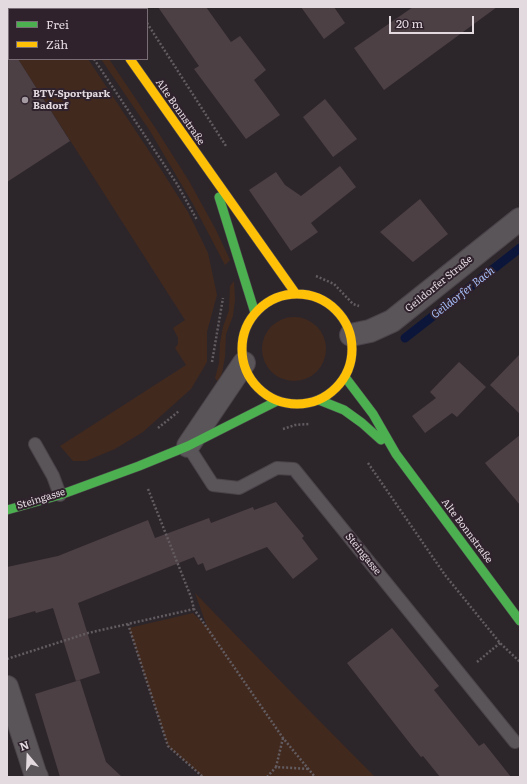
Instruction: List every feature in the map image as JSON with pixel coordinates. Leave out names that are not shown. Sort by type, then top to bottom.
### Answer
[{"type":"main road","name":"Alte Bonnstraße","points":[[131,60],[296,294]]},
{"type":"main road","name":"Alte Bonnstraße","points":[[212,177],[255,313]]},
{"type":"main road","points":[[296,294],[314,296],[330,304],[343,318],[351,335],[353,356],[345,376],[334,390],[319,400],[298,404],[277,401],[262,392],[251,378],[244,363],[242,346],[246,328],[255,313],[273,299],[296,294]]},
{"type":"main road","name":"Alte Bonnstraße","points":[[345,376],[373,414],[396,454],[520,621]]},
{"type":"main road","name":"Alte Bonnstraße","points":[[319,400],[344,410],[362,423],[396,454]]},
{"type":"main road","name":"Steingasse","points":[[7,510],[60,494],[139,466],[188,446],[277,401]]},
{"type":"street","name":"Geildorfer Straße","points":[[351,335],[370,331],[392,321],[520,219]]},
{"type":"street","points":[[188,446],[244,363]]},
{"type":"street","points":[[7,687],[35,773],[38,777]]},
{"type":"lane","points":[[35,444],[53,476],[60,494]]},
{"type":"lane","name":"Steingasse","points":[[188,446],[213,485],[239,488],[277,468],[294,469],[515,742]]},
{"type":"path","points":[[95,60],[177,184],[200,224]]},
{"type":"path","points":[[310,273],[334,284],[353,304],[369,311],[387,310],[392,321]]},
{"type":"path","points":[[211,364],[220,320],[223,294]]},
{"type":"path","points":[[158,429],[180,410]]},
{"type":"path","points":[[281,430],[295,425],[310,424]]},
{"type":"path","points":[[367,461],[445,575],[500,643],[520,662]]},
{"type":"path","points":[[139,466],[194,608],[283,738],[315,777]]},
{"type":"path","points":[[7,658],[88,634],[194,608]]},
{"type":"path","points":[[128,624],[168,746],[203,777]]},
{"type":"path","points":[[461,675],[500,643]]},
{"type":"path","points":[[267,777],[276,767],[283,738]]},
{"type":"path","points":[[276,767],[309,769]]},
{"type":"shaded area","points":[[7,7],[53,7],[8,8],[8,44]]},
{"type":"shaded area","points":[[19,60],[89,60],[188,212],[208,253],[217,295],[207,332],[207,362],[191,389],[143,432],[115,449],[86,461],[73,461],[60,446],[186,365],[175,348],[178,344],[178,338],[173,328],[185,320]]},
{"type":"shaded area","points":[[102,60],[110,60],[189,181],[216,230],[230,260],[225,265],[193,204],[150,131]]},
{"type":"shaded area","points":[[234,281],[235,300],[233,316],[226,334],[225,357],[222,373],[218,382],[215,378],[219,363],[220,343],[223,327],[229,310],[230,286]]},
{"type":"shaded area","points":[[288,317],[300,317],[317,326],[324,337],[326,349],[324,361],[317,372],[300,381],[288,381],[276,376],[267,367],[262,355],[262,343],[267,331],[276,322]]},
{"type":"shaded area","points":[[195,593],[375,777],[203,777],[168,746],[129,628],[193,613],[207,627]]},
{"type":"building","points":[[158,7],[206,7],[231,42],[240,36],[266,70],[254,80],[280,115],[246,139],[194,69],[199,66]]},
{"type":"building","points":[[301,7],[334,7],[345,23],[324,39]]},
{"type":"building","points":[[413,7],[497,7],[384,90],[354,48]]},
{"type":"building","name":"BTV-Sportpark Badorf","points":[[7,42],[8,60],[19,60],[70,141],[7,182]]},
{"type":"building","points":[[325,99],[357,139],[333,157],[303,117]]},
{"type":"building","points":[[340,166],[356,187],[311,223],[318,232],[291,251],[249,190],[276,172],[285,185],[301,196]]},
{"type":"building","points":[[420,199],[448,234],[413,262],[380,232]]},
{"type":"building","points":[[520,354],[520,414],[490,385]]},
{"type":"building","points":[[459,362],[486,387],[457,417],[452,413],[425,433],[412,416],[436,398],[430,392]]},
{"type":"building","points":[[520,435],[520,505],[485,463]]},
{"type":"building","points":[[276,502],[304,536],[302,538],[318,559],[293,579],[267,547],[206,571],[203,563],[198,565],[194,557],[78,603],[100,673],[76,681],[53,608],[36,613],[35,611],[7,619],[7,567],[58,556],[148,520],[155,538],[209,518],[211,523],[253,507],[254,510]]},
{"type":"building","points":[[392,628],[439,686],[434,690],[479,746],[484,743],[511,777],[440,777],[423,756],[421,757],[412,746],[347,663]]},
{"type":"building","points":[[80,680],[106,762],[122,777],[60,777],[35,694]]},
{"type":"waterway","name":"Geildorfer Bach","points":[[405,338],[520,248]]},
{"type":"traffic: fast","points":[[219,197],[255,313]]},
{"type":"traffic: fast","points":[[345,377],[373,414],[396,454],[520,621]]},
{"type":"traffic: fast","points":[[319,400],[344,410],[362,423],[381,440]]},
{"type":"traffic: fast","points":[[7,510],[60,495],[139,466],[188,446],[277,401]]},
{"type":"traffic: slow","points":[[131,60],[296,294]]},
{"type":"traffic: slow","points":[[297,294],[318,298],[336,310],[348,328],[352,349],[348,370],[336,388],[318,400],[297,404],[276,400],[258,388],[246,370],[242,349],[246,328],[258,310],[276,298],[297,294]]},
{"type":"place","name":"BTV-Sportpark Badorf","points":[[25,100]]}]
